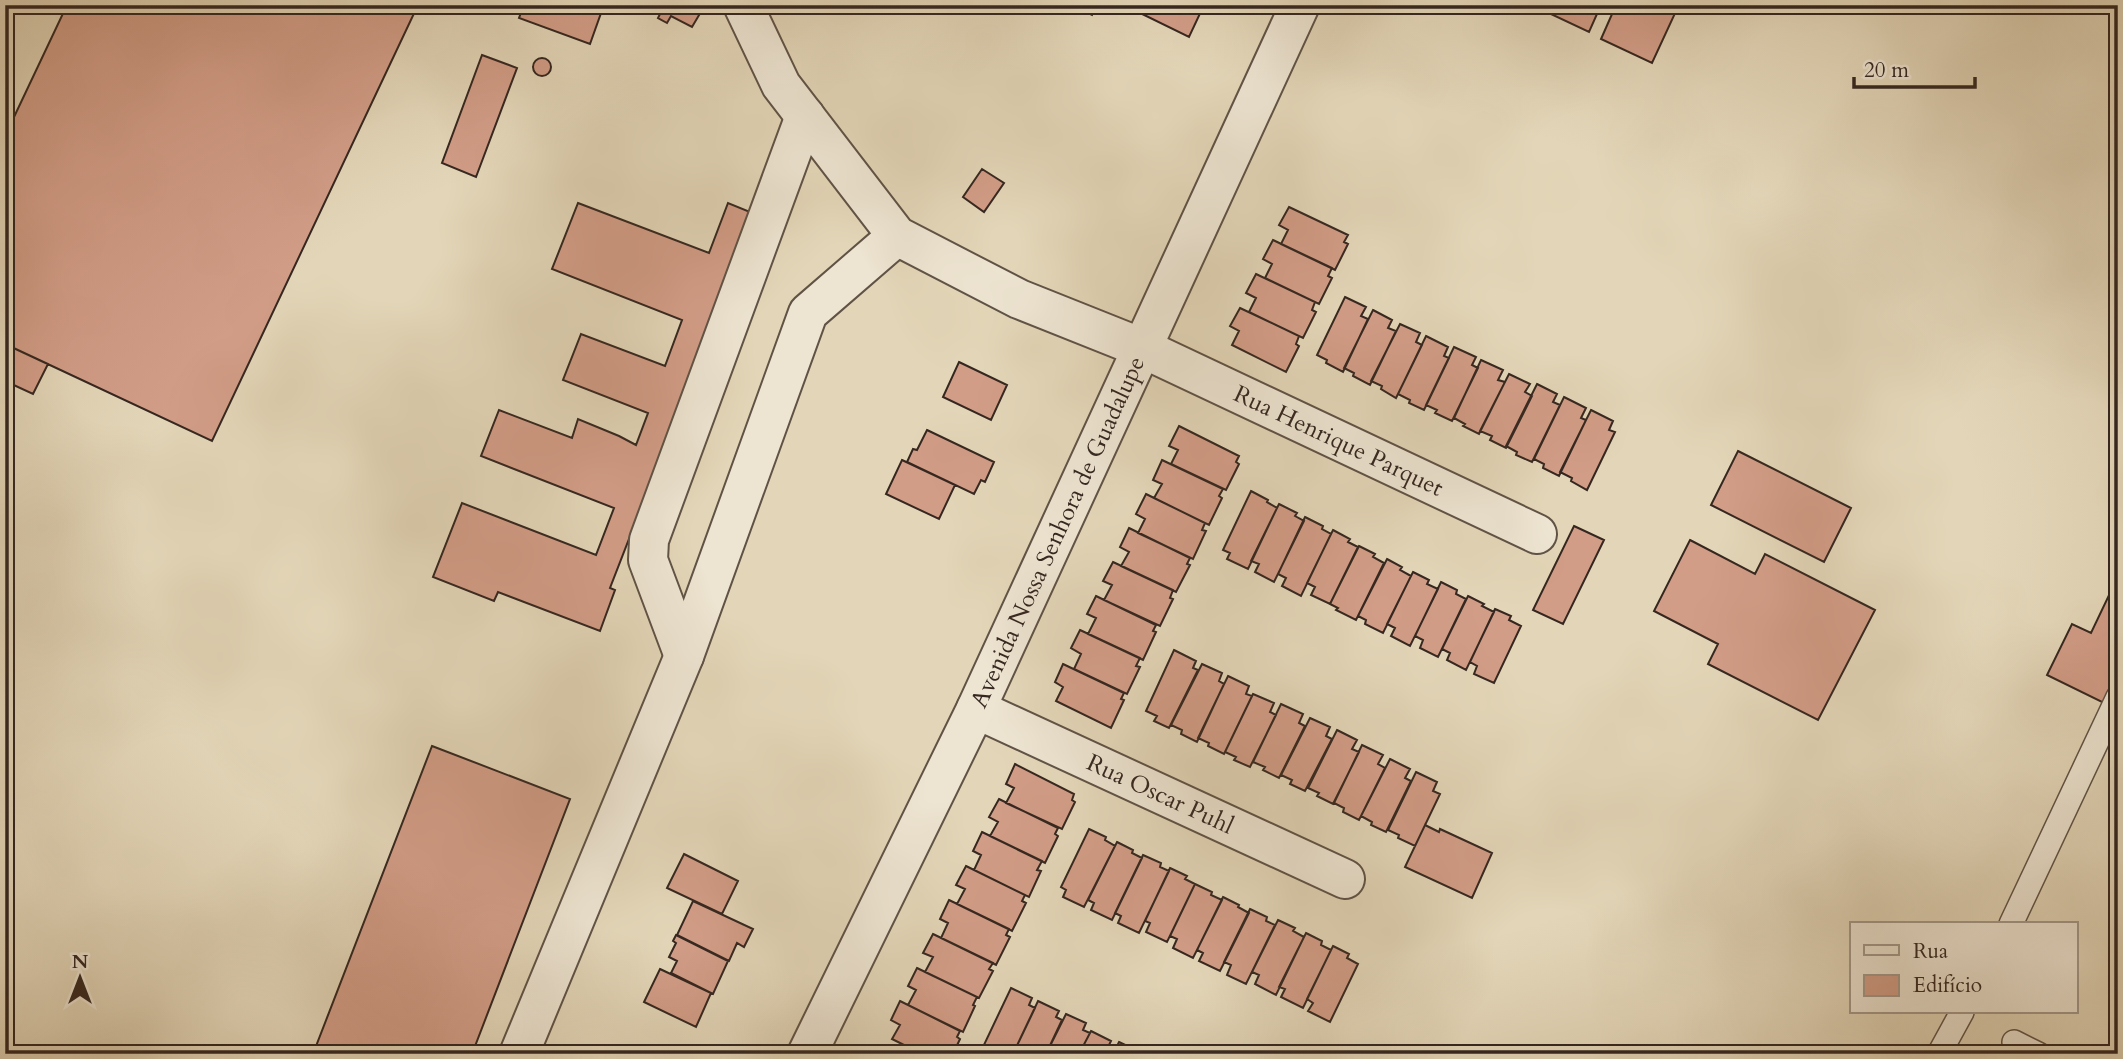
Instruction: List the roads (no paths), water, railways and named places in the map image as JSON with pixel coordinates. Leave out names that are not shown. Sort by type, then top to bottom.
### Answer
[{"type":"street","points":[[519,1054],[684,656],[807,313],[897,236],[781,85],[743,5]]},
{"type":"street","name":"Avenida Nossa Senhora de Guadalupe","points":[[821,1049],[1300,5]]},
{"type":"street","points":[[684,656],[648,560],[649,540],[805,116]]},
{"type":"street","name":"Rua Henrique Parquet","points":[[897,236],[1019,299],[1142,348],[1537,534]]},
{"type":"street","name":"Rua Oscar Puhl","points":[[976,709],[1345,879]]},
{"type":"lane","points":[[2012,922],[2118,696]]},
{"type":"lane","points":[[1938,1054],[1961,1014]]},
{"type":"lane","points":[[2014,1042],[2038,1054]]}]
